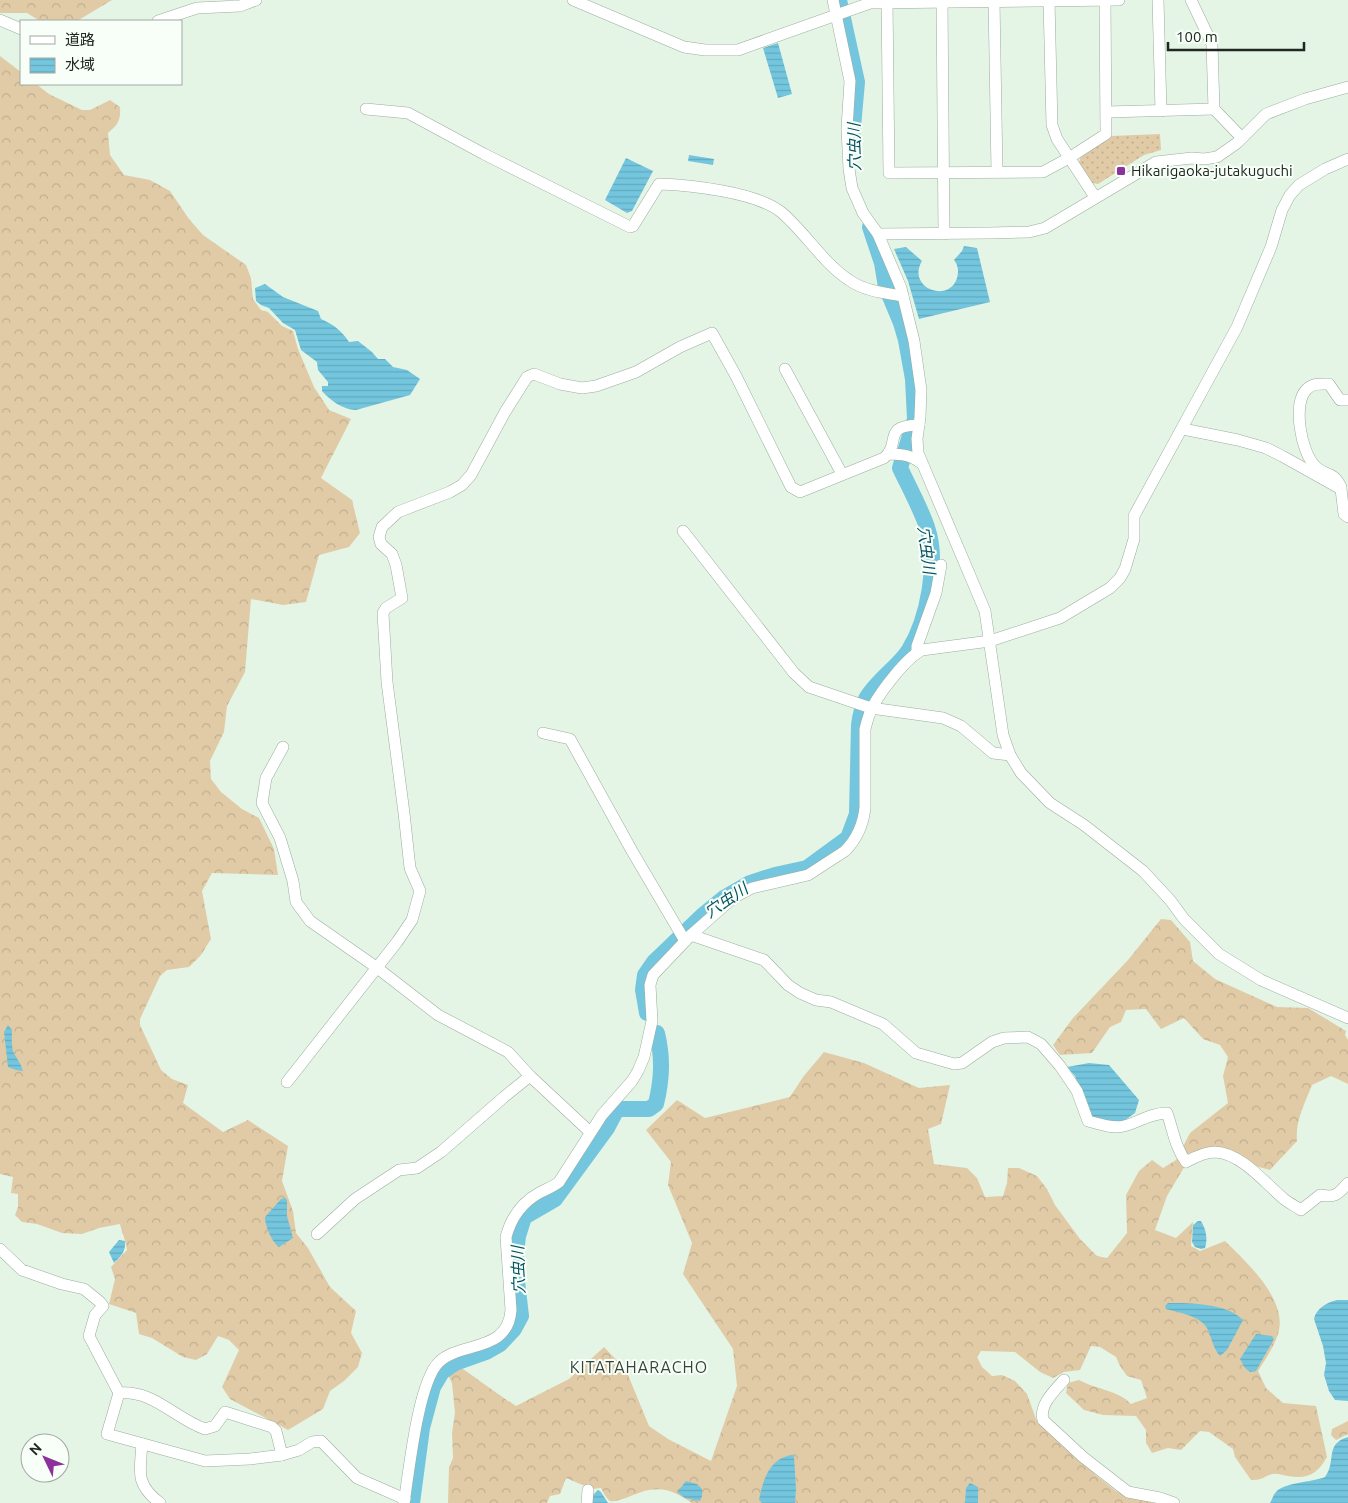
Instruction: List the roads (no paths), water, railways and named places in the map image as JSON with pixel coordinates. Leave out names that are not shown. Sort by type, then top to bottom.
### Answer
[{"type":"street","points":[[161,20],[197,8],[240,6],[256,0]]},
{"type":"street","points":[[573,0],[684,47],[705,50],[738,50],[870,3],[1119,0]]},
{"type":"street","points":[[832,0],[850,81],[847,128],[852,188],[864,213],[878,234],[903,296],[919,370],[921,390],[917,439],[918,453],[985,612],[1003,734],[1010,755],[1021,773],[1050,803],[1084,825],[1143,871],[1170,900],[1184,920],[1218,954],[1261,980],[1348,1018]]},
{"type":"street","points":[[1050,0],[1052,125],[1057,139],[1095,197]]},
{"type":"street","points":[[887,2],[890,173],[943,173],[1043,172],[1106,134],[1105,0]]},
{"type":"street","points":[[1158,0],[1160,111]]},
{"type":"street","points":[[1191,0],[1212,44],[1214,109],[1242,138]]},
{"type":"street","points":[[994,1],[997,172]]},
{"type":"street","points":[[942,2],[944,234]]},
{"type":"street","points":[[0,20],[20,29]]},
{"type":"street","points":[[878,234],[1029,232],[1045,228],[1156,162],[1217,157],[1242,138],[1266,114],[1348,87]]},
{"type":"street","points":[[366,109],[408,113],[484,154],[630,227],[633,226],[658,184],[690,186],[763,202],[781,212],[849,280],[867,289],[903,296]]},
{"type":"street","points":[[1106,112],[1214,109]]},
{"type":"street","points":[[0,1249],[22,1270],[62,1284],[84,1289],[103,1306],[96,1315],[89,1336],[119,1393],[107,1434],[205,1461],[250,1460],[282,1455],[299,1450],[312,1442],[321,1441],[357,1478],[404,1501],[426,1381],[439,1362],[446,1357],[489,1341],[501,1334],[507,1327],[511,1310],[506,1237],[508,1229],[522,1205],[532,1197],[559,1182],[602,1115],[632,1081],[638,1071],[644,1057],[652,1021],[650,985],[653,975],[688,938],[733,898],[752,888],[808,874],[850,846],[857,837],[863,821],[865,729],[872,708],[883,690],[917,653],[922,650],[990,641],[1060,618],[1110,588],[1120,578],[1125,569],[1134,538],[1134,516],[1238,327],[1271,247],[1282,210],[1290,195],[1299,184],[1325,169],[1348,159]]},
{"type":"street","points":[[287,1082],[398,942],[412,920],[420,891],[410,868],[387,682],[383,613],[386,608],[402,598],[392,554],[381,544],[379,537],[382,527],[398,512],[450,492],[471,475],[526,377],[534,374],[560,384],[582,388],[596,386],[636,372],[712,333],[736,376],[791,487],[800,492],[884,458],[889,454],[894,435],[898,429],[919,425]]},
{"type":"street","points":[[784,369],[842,474]]},
{"type":"street","points":[[1348,400],[1340,400],[1329,384],[1316,384],[1306,389],[1300,402],[1300,432],[1307,452],[1315,467],[1331,474],[1337,479],[1341,489],[1344,514],[1348,517]]},
{"type":"street","points":[[1183,429],[1238,440],[1266,448],[1341,489]]},
{"type":"street","points":[[889,454],[907,455],[921,463]]},
{"type":"street","points":[[683,531],[794,673],[809,687],[872,708],[943,718],[962,726],[993,753],[1010,755]]},
{"type":"street","points":[[917,653],[917,646],[936,593],[941,565]]},
{"type":"street","points":[[543,734],[570,739],[632,851],[688,938],[764,960],[788,985],[800,993],[816,1000],[831,1002],[883,1024],[916,1054],[954,1064],[962,1063],[992,1042],[1004,1038],[1028,1037],[1041,1044],[1060,1066],[1077,1091],[1088,1121],[1102,1125],[1123,1126],[1155,1114],[1167,1113],[1177,1150],[1186,1162],[1200,1155],[1213,1152],[1228,1154],[1258,1175],[1286,1201],[1301,1210],[1320,1195],[1330,1197],[1337,1194],[1348,1183]]},
{"type":"street","points":[[284,747],[266,778],[262,803],[280,838],[296,902],[310,921],[438,1015],[508,1052],[530,1076],[590,1132]]},
{"type":"street","points":[[317,1234],[355,1199],[399,1170],[417,1168],[442,1152],[530,1076]]},
{"type":"street","points":[[1064,1380],[1044,1407],[1041,1413],[1043,1420],[1083,1457],[1128,1492],[1160,1498],[1174,1503]]},
{"type":"street","points":[[119,1393],[129,1392],[143,1395],[205,1429],[215,1426],[225,1412],[272,1427],[276,1431],[282,1455]]},
{"type":"street","points":[[142,1444],[141,1480],[147,1492],[160,1503]]},
{"type":"street","points":[[587,1503],[588,1490]]},
{"type":"water","points":[[778,43],[792,94],[778,98],[763,48]]},
{"type":"water","points":[[689,155],[714,159],[713,165],[688,161]]},
{"type":"water","points":[[626,158],[653,171],[632,211],[627,213],[605,200]]},
{"type":"water","points":[[964,246],[977,248],[990,302],[919,319],[908,281],[894,249],[906,247],[922,261],[919,271],[920,279],[924,285],[938,291],[946,290],[953,286],[958,273],[954,260]]},
{"type":"water","points":[[265,284],[283,297],[318,311],[321,319],[337,328],[349,342],[358,341],[378,359],[385,359],[393,367],[407,370],[420,379],[410,395],[356,410],[351,410],[333,401],[322,391],[322,386],[328,386],[328,382],[318,370],[317,362],[301,350],[295,330],[283,323],[269,308],[256,301],[255,288]]},
{"type":"water","points":[[8,1025],[12,1030],[13,1051],[23,1071],[8,1067],[4,1032]]},
{"type":"water","points":[[1089,1063],[1109,1065],[1139,1100],[1135,1113],[1121,1123],[1091,1119],[1075,1076],[1067,1067]]},
{"type":"water","points":[[285,1198],[287,1200],[287,1216],[293,1238],[279,1247],[269,1234],[265,1217],[281,1199]]},
{"type":"water","points":[[1201,1221],[1203,1224],[1206,1237],[1205,1248],[1201,1249],[1195,1247],[1192,1242],[1193,1225]]},
{"type":"water","points":[[119,1240],[125,1241],[125,1248],[121,1256],[114,1263],[109,1252]]},
{"type":"water","points":[[1337,1300],[1348,1300],[1348,1401],[1335,1400],[1329,1391],[1324,1375],[1326,1363],[1323,1346],[1314,1319],[1317,1312],[1323,1306]]},
{"type":"water","points":[[1168,1303],[1218,1307],[1236,1314],[1243,1320],[1227,1350],[1220,1356],[1205,1325],[1196,1318],[1166,1309],[1165,1306]]},
{"type":"water","points":[[1256,1334],[1272,1336],[1274,1339],[1256,1371],[1250,1372],[1245,1368],[1240,1359]]},
{"type":"water","points":[[1348,1437],[1348,1503],[1270,1503],[1275,1493],[1280,1489],[1325,1477],[1330,1465],[1333,1449],[1341,1440]]},
{"type":"water","points":[[791,1455],[794,1456],[795,1503],[762,1503],[759,1500],[768,1472],[777,1461]]},
{"type":"water","points":[[686,1481],[697,1484],[702,1489],[700,1501],[685,1498],[678,1493]]},
{"type":"water","points":[[970,1483],[978,1487],[978,1503],[965,1503],[966,1488]]},
{"type":"water","points":[[598,1490],[608,1503],[591,1503],[593,1495]]},
{"type":"waterway","name":"穴虫川","points":[[839,0],[857,82],[852,138]]},
{"type":"waterway","name":"穴虫川","points":[[647,1013],[643,990],[645,975],[654,962],[702,916],[724,898],[750,883],[807,868],[848,838],[857,814],[859,725],[863,705],[875,686],[909,650],[922,623],[932,573],[930,541],[921,512],[900,468],[915,419],[913,379],[906,340],[886,287],[882,263],[870,227]]},
{"type":"waterway","name":"穴虫川","points":[[412,1503],[422,1428],[433,1387],[442,1372],[455,1363],[486,1352],[500,1344],[514,1329],[521,1316],[515,1264],[518,1236],[524,1217],[555,1199],[607,1128],[617,1109],[649,1109],[656,1104],[661,1068],[657,1033]]},
{"type":"place","name":"Hikarigaoka-jutakuguchi","points":[[1121,171]]},
{"type":"district","name":"KITATAHARACHO","points":[[639,1367]]}]
